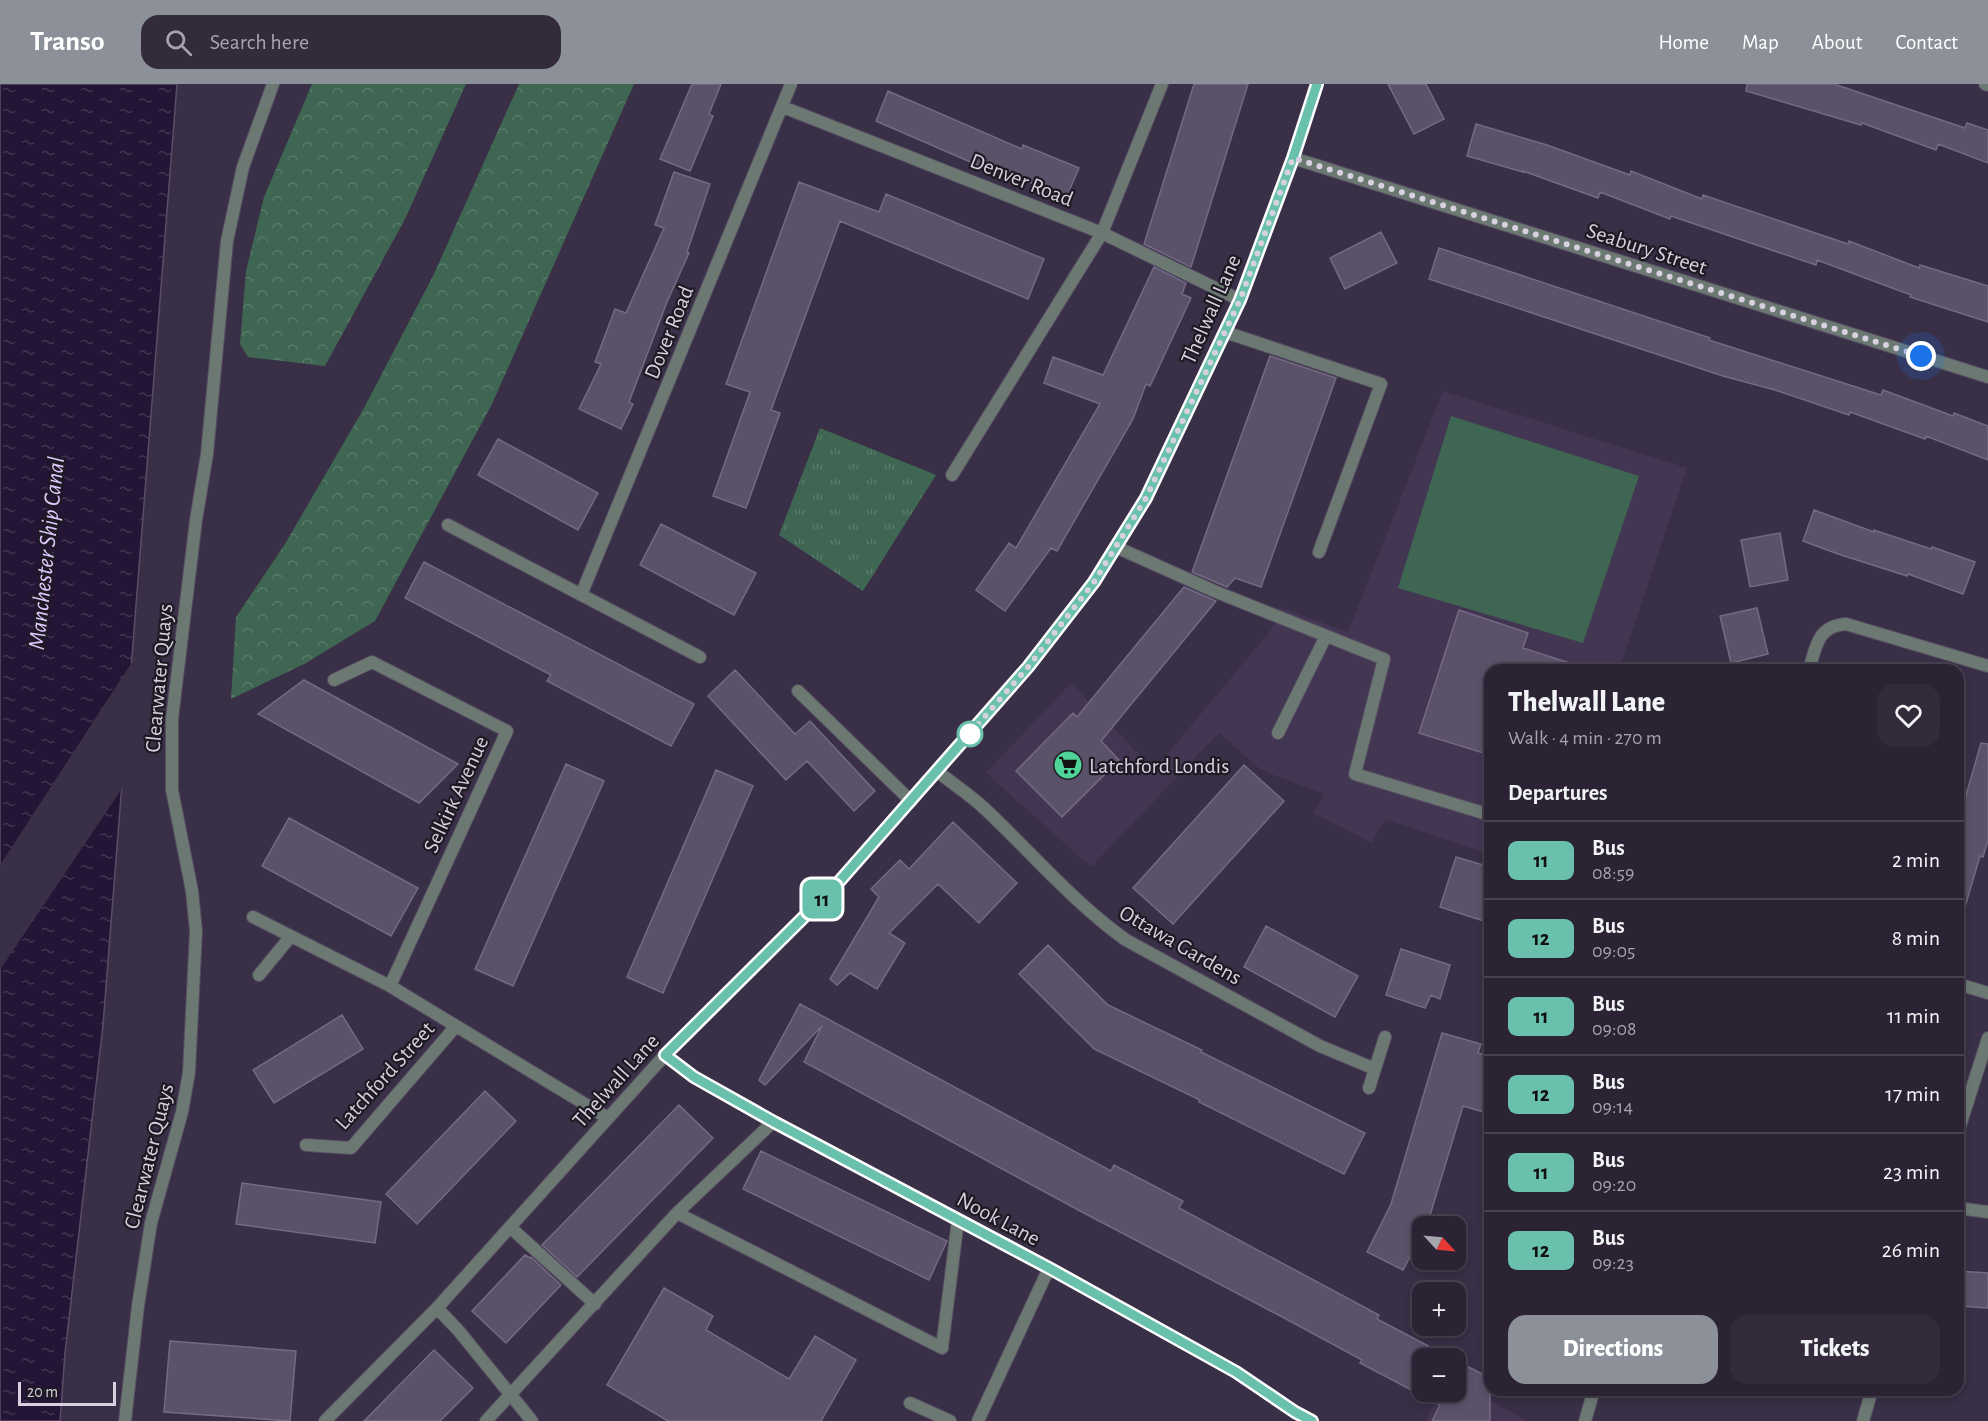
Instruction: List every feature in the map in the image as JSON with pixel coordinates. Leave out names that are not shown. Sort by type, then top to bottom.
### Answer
[{"type":"street","name":"Clearwater Quays","points":[[124,1421],[151,1223],[182,1112],[189,1072],[196,931],[192,891],[172,790],[172,719],[196,520],[207,454],[227,241],[243,167],[273,84]]},
{"type":"street","name":"Dover Road","points":[[581,595],[791,84]]},
{"type":"street","points":[[952,475],[1102,233],[1162,84]]},
{"type":"street","name":"Thelwall Lane","points":[[325,1421],[437,1308],[512,1228],[665,1055],[837,884],[1028,667],[1094,582],[1146,498],[1240,300],[1293,158],[1317,84]]},
{"type":"street","name":"Denver Road","points":[[783,107],[1102,233],[1240,300]]},
{"type":"street","name":"Seabury Street","points":[[1293,158],[1988,378]]},
{"type":"street","points":[[1225,332],[1381,384],[1319,552]]},
{"type":"street","points":[[448,525],[700,657]]},
{"type":"street","points":[[1116,547],[1214,591],[1384,659],[1355,774],[1484,812]]},
{"type":"street","points":[[1811,664],[1822,634],[1835,624],[1846,624],[1988,666]]},
{"type":"street","points":[[1278,733],[1326,636]]},
{"type":"street","name":"Selkirk Avenue","points":[[334,680],[372,662],[507,731],[390,986]]},
{"type":"street","points":[[798,691],[911,801]]},
{"type":"street","name":"Ottawa Gardens","points":[[937,771],[983,807],[1075,898],[1103,924],[1126,940],[1320,1046],[1375,1069]]},
{"type":"street","name":"Latchford Street","points":[[254,917],[390,986],[609,1118]]},
{"type":"street","points":[[259,975],[291,936]]},
{"type":"street","points":[[1964,986],[1988,993]]},
{"type":"street","name":"Latchford Street","points":[[306,1145],[351,1148],[456,1026]]},
{"type":"street","points":[[1369,1088],[1385,1037]]},
{"type":"street","points":[[1964,1113],[1988,1038]]},
{"type":"street","name":"Nook Lane","points":[[665,1055],[694,1077],[774,1122],[1049,1268],[1236,1372],[1293,1417],[1312,1421]]},
{"type":"street","points":[[486,1421],[677,1213],[774,1122]]},
{"type":"street","points":[[1964,1209],[1988,1212]]},
{"type":"street","points":[[677,1213],[942,1348],[958,1220]]},
{"type":"street","points":[[512,1228],[595,1304]]},
{"type":"street","points":[[978,1421],[1049,1268]]},
{"type":"street","points":[[437,1308],[458,1330],[532,1421]]},
{"type":"street","points":[[1585,1421],[1592,1396]]},
{"type":"street","points":[[1863,1421],[1870,1396]]},
{"type":"street","points":[[910,1403],[950,1421]]},
{"type":"shaded area","points":[[1443,391],[1687,468],[1621,664],[1484,664],[1484,852],[1385,819],[1372,843],[1313,813],[1324,794],[1261,770],[1219,733],[1091,867],[986,773],[1071,683],[1154,770],[1271,630],[1280,607],[1348,632]]},
{"type":"shaded area","points":[[1466,1366],[1478,1394],[1528,1421],[1425,1421],[1435,1402],[1466,1402]]},
{"type":"green space","points":[[312,84],[466,84],[405,219],[325,366],[248,357],[240,344],[246,271],[264,197]]},
{"type":"green space","points":[[519,84],[634,84],[492,404],[375,621],[306,663],[231,699],[236,617],[285,544],[364,408],[434,274]]},
{"type":"green space","points":[[1451,416],[1639,476],[1583,643],[1398,588]]},
{"type":"green space","points":[[820,428],[936,475],[863,591],[779,535]]},
{"type":"water","name":"Manchester Ship Canal","points":[[0,84],[177,84],[103,1025],[65,1353],[60,1421],[0,1421]]},
{"type":"pier","points":[[134,659],[125,784],[0,970],[0,865]]},
{"type":"building","points":[[692,84],[721,84],[709,114],[713,116],[690,171],[660,159]]},
{"type":"building","points":[[1194,84],[1248,84],[1191,267],[1144,244]]},
{"type":"building","points":[[1388,84],[1426,84],[1444,119],[1414,134]]},
{"type":"building","points":[[1747,84],[1834,84],[1965,128],[1967,123],[1988,130],[1988,163],[1938,144],[1936,150],[1862,123],[1861,125],[1746,91]]},
{"type":"building","points":[[888,91],[1022,149],[1023,145],[1079,168],[1066,198],[1000,170],[998,174],[876,121]]},
{"type":"building","points":[[1476,124],[1547,145],[1630,175],[1631,171],[1702,199],[1703,195],[1848,244],[1849,241],[1919,268],[1920,265],[1988,286],[1988,322],[1910,297],[1911,295],[1817,260],[1816,265],[1671,216],[1670,219],[1600,192],[1598,198],[1523,171],[1467,156]]},
{"type":"building","points":[[674,172],[710,184],[687,252],[689,253],[667,302],[629,402],[633,404],[621,429],[579,409],[601,364],[595,362],[615,309],[626,313],[664,228],[655,225]]},
{"type":"building","points":[[799,182],[879,212],[886,194],[1044,259],[1028,299],[840,221],[771,410],[780,413],[746,508],[713,496],[750,392],[726,384]]},
{"type":"building","points":[[1381,232],[1397,263],[1345,289],[1330,258]]},
{"type":"building","points":[[1439,248],[1710,338],[1709,340],[1881,395],[1883,390],[1953,416],[1954,413],[1988,426],[1988,460],[1926,436],[1925,439],[1850,412],[1849,415],[1775,390],[1723,376],[1429,279]]},
{"type":"building","points":[[1154,267],[1186,283],[1182,294],[1191,298],[1150,386],[1146,384],[1133,419],[1057,551],[1051,548],[1005,611],[976,590],[1009,543],[1016,548],[1100,404],[1044,383],[1053,357],[1103,375]]},
{"type":"building","points":[[1270,356],[1336,378],[1261,587],[1235,578],[1227,587],[1192,572]]},
{"type":"building","points":[[498,439],[598,493],[578,530],[478,475]]},
{"type":"building","points":[[1814,510],[1874,532],[1874,530],[1931,549],[1932,547],[1975,562],[1963,594],[1803,541]]},
{"type":"building","points":[[661,524],[756,573],[734,615],[640,565]]},
{"type":"building","points":[[1780,533],[1788,580],[1750,587],[1741,540]]},
{"type":"building","points":[[424,562],[694,704],[671,746],[547,681],[551,675],[405,598]]},
{"type":"building","points":[[1184,587],[1216,601],[1101,741],[1119,760],[1062,817],[1016,771],[1073,713],[1077,717]]},
{"type":"building","points":[[1757,608],[1768,654],[1731,663],[1720,616]]},
{"type":"building","points":[[1459,610],[1528,633],[1523,648],[1573,664],[1484,664],[1484,753],[1419,733]]},
{"type":"building","points":[[735,670],[795,734],[810,721],[875,791],[854,811],[807,761],[786,780],[708,696]]},
{"type":"building","points":[[304,680],[458,764],[419,803],[258,714]]},
{"type":"building","points":[[1981,743],[1988,744],[1988,840],[1983,857],[1980,856],[1965,907],[1964,907],[1964,802]]},
{"type":"building","points":[[566,764],[604,781],[513,986],[475,969]]},
{"type":"building","points":[[1244,765],[1284,801],[1173,924],[1133,888]]},
{"type":"building","points":[[716,770],[753,786],[663,993],[627,977]]},
{"type":"building","points":[[289,818],[418,888],[391,936],[262,866]]},
{"type":"building","points":[[953,822],[1017,883],[979,923],[938,884],[889,933],[905,943],[877,989],[850,973],[837,985],[830,979],[879,897],[871,889],[900,860],[909,869]]},
{"type":"building","points":[[1456,857],[1484,865],[1484,921],[1440,907]]},
{"type":"building","points":[[1266,926],[1358,976],[1335,1017],[1244,967]]},
{"type":"building","points":[[1048,945],[1108,1005],[1365,1133],[1344,1174],[1094,1049],[1019,974]]},
{"type":"building","points":[[1401,949],[1450,965],[1440,999],[1431,995],[1425,1008],[1386,995]]},
{"type":"building","points":[[800,1004],[1111,1171],[1114,1165],[1183,1201],[1179,1208],[1379,1315],[1377,1319],[1432,1348],[1412,1348],[1412,1390],[1360,1363],[1362,1360],[804,1062],[822,1026],[765,1085],[759,1080]]},
{"type":"building","points":[[342,1015],[363,1049],[274,1103],[253,1070]]},
{"type":"building","points":[[1442,1033],[1481,1044],[1478,1053],[1484,1054],[1484,1112],[1463,1106],[1430,1216],[1412,1216],[1412,1253],[1403,1270],[1367,1252],[1391,1204]]},
{"type":"building","points":[[485,1091],[516,1121],[417,1224],[386,1194]]},
{"type":"building","points":[[679,1105],[713,1138],[577,1277],[542,1245]]},
{"type":"building","points":[[761,1151],[947,1241],[929,1280],[743,1189]]},
{"type":"building","points":[[242,1183],[381,1202],[375,1243],[236,1224]]},
{"type":"building","points":[[525,1255],[531,1257],[561,1285],[506,1343],[472,1311]]},
{"type":"building","points":[[1964,1271],[1988,1273],[1988,1308],[1964,1306]]},
{"type":"building","points":[[664,1288],[713,1316],[706,1330],[789,1379],[815,1336],[856,1360],[821,1421],[668,1421],[607,1385]]},
{"type":"building","points":[[170,1341],[296,1351],[290,1421],[164,1412]]},
{"type":"building","points":[[434,1350],[473,1388],[440,1421],[364,1421]]},
{"type":"building","points":[[1466,1366],[1484,1375],[1484,1396],[1490,1396],[1490,1421],[1432,1421],[1440,1405],[1434,1402],[1466,1402]]},
{"type":"bus line","name":"11","points":[[1312,1421],[1236,1372],[1049,1268],[774,1122],[694,1077],[665,1055],[837,884],[1028,667],[1094,582],[1146,498],[1240,300],[1293,158],[1317,84]]},
{"type":"place","name":"Latchford Londis","points":[[1068,765]]},
{"type":"route","points":[[970,734],[967,737],[1028,667],[1094,582],[1146,498],[1240,300],[1293,158],[1921,356]]}]
